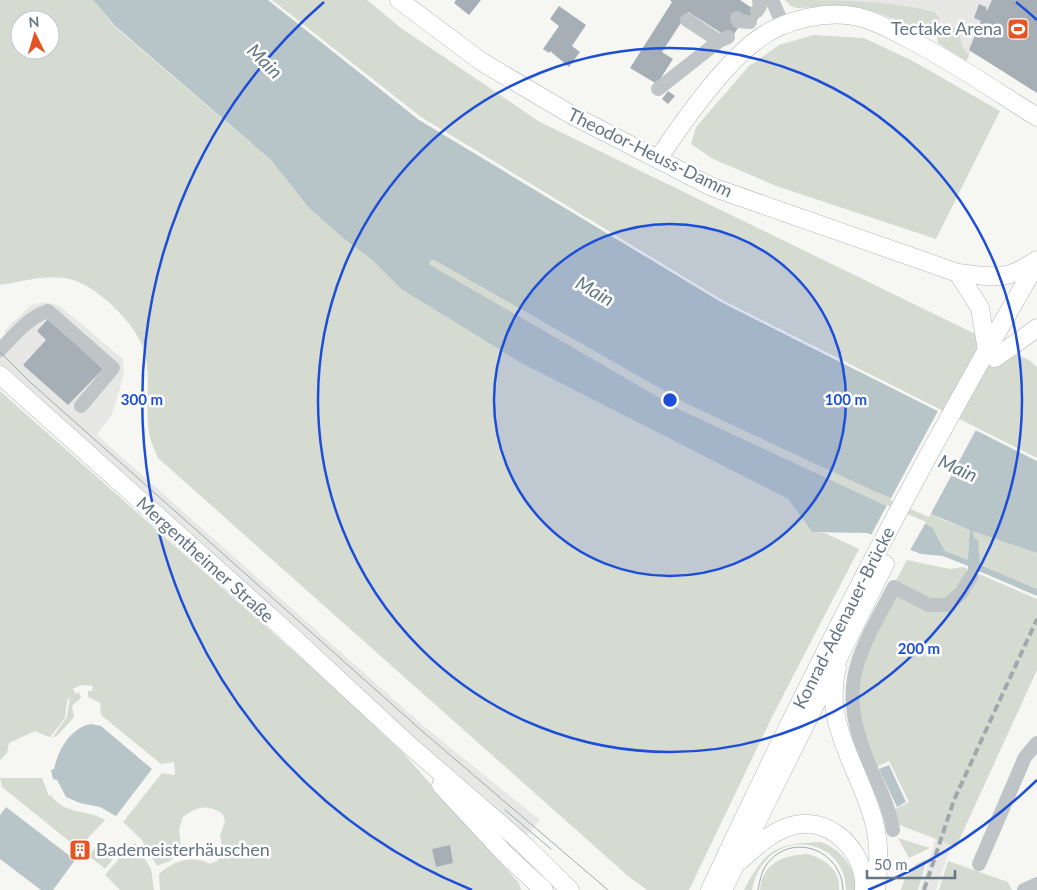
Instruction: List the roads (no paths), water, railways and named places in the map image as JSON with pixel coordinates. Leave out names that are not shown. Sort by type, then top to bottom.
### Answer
[{"type":"main road","name":"Theodor-Heuss-Damm","points":[[399,0],[418,6],[482,62],[570,114],[712,187],[958,273],[988,276],[1011,275],[1037,261]]},
{"type":"main road","points":[[658,159],[724,71],[754,41],[782,26],[800,20],[835,15],[866,19],[923,46],[1037,117]]},
{"type":"main road","points":[[991,354],[1037,261]]},
{"type":"main road","points":[[958,273],[980,308],[991,354]]},
{"type":"main road","points":[[991,354],[1037,285]]},
{"type":"main road","points":[[991,354],[1037,328]]},
{"type":"main road","name":"Konrad-Adenauer-Brücke","points":[[842,649],[991,354]]},
{"type":"main road","name":"Konrad-Adenauer-Brücke","points":[[710,890],[774,755],[850,605],[991,354]]},
{"type":"main road","name":"Mergentheimer Straße","points":[[0,375],[285,630],[409,746],[520,841],[567,889]]},
{"type":"main road","points":[[842,649],[834,684],[836,718],[848,757],[874,820],[879,852],[876,890]]},
{"type":"main road","points":[[723,890],[842,649]]},
{"type":"main road","name":"Mergentheimer Straße","points":[[409,746],[463,809],[544,890]]},
{"type":"main road","points":[[735,866],[770,835],[789,826],[804,824],[820,826],[836,833],[849,845],[860,864],[864,890]]},
{"type":"main road","points":[[523,871],[530,890]]},
{"type":"street","points":[[772,0],[782,26]]},
{"type":"street","points":[[658,89],[724,39],[687,20]]},
{"type":"street","points":[[0,350],[11,337],[40,314],[48,311],[113,368],[81,406]]},
{"type":"street","points":[[893,830],[884,795],[854,725],[852,704],[853,677],[860,652],[894,587],[929,605],[948,605],[961,593],[970,577]]},
{"type":"street","points":[[979,864],[1025,757],[1037,743]]},
{"type":"street","points":[[1024,890],[1037,884]]},
{"type":"water","name":"Main","points":[[93,0],[268,0],[419,120],[721,302],[1037,461],[1037,553],[973,531],[974,539],[978,540],[980,565],[1037,589],[1037,596],[981,572],[968,572],[968,566],[943,556],[921,554],[867,533],[812,532],[788,499],[521,363],[401,289],[371,259],[344,239],[308,207],[271,160],[115,26]],"holes":[[[434,260],[687,404],[874,491],[970,530],[968,560],[945,551],[932,527],[681,410],[430,265],[429,261]]]},
{"type":"water","points":[[91,724],[101,726],[152,769],[116,816],[100,807],[80,803],[66,797],[57,780],[53,779],[51,770],[54,769],[66,740],[77,730]]},
{"type":"water","points":[[889,765],[906,802],[897,807],[879,769]]},
{"type":"water","points":[[6,807],[75,860],[53,890],[41,890],[0,859],[0,815]]},
{"type":"tram line","points":[[0,352],[30,382],[422,731],[608,890]]},
{"type":"tram line","points":[[505,810],[551,849]]},
{"type":"tram line","points":[[758,890],[762,873],[767,864],[777,854],[789,849],[802,847],[825,855],[834,864],[840,876],[843,890]]},
{"type":"railway","points":[[924,890],[954,800],[1037,619]]},
{"type":"place","name":"Tectake Arena","points":[[1018,29]]},
{"type":"place","name":"Bademeisterhäuschen","points":[[80,850]]}]
